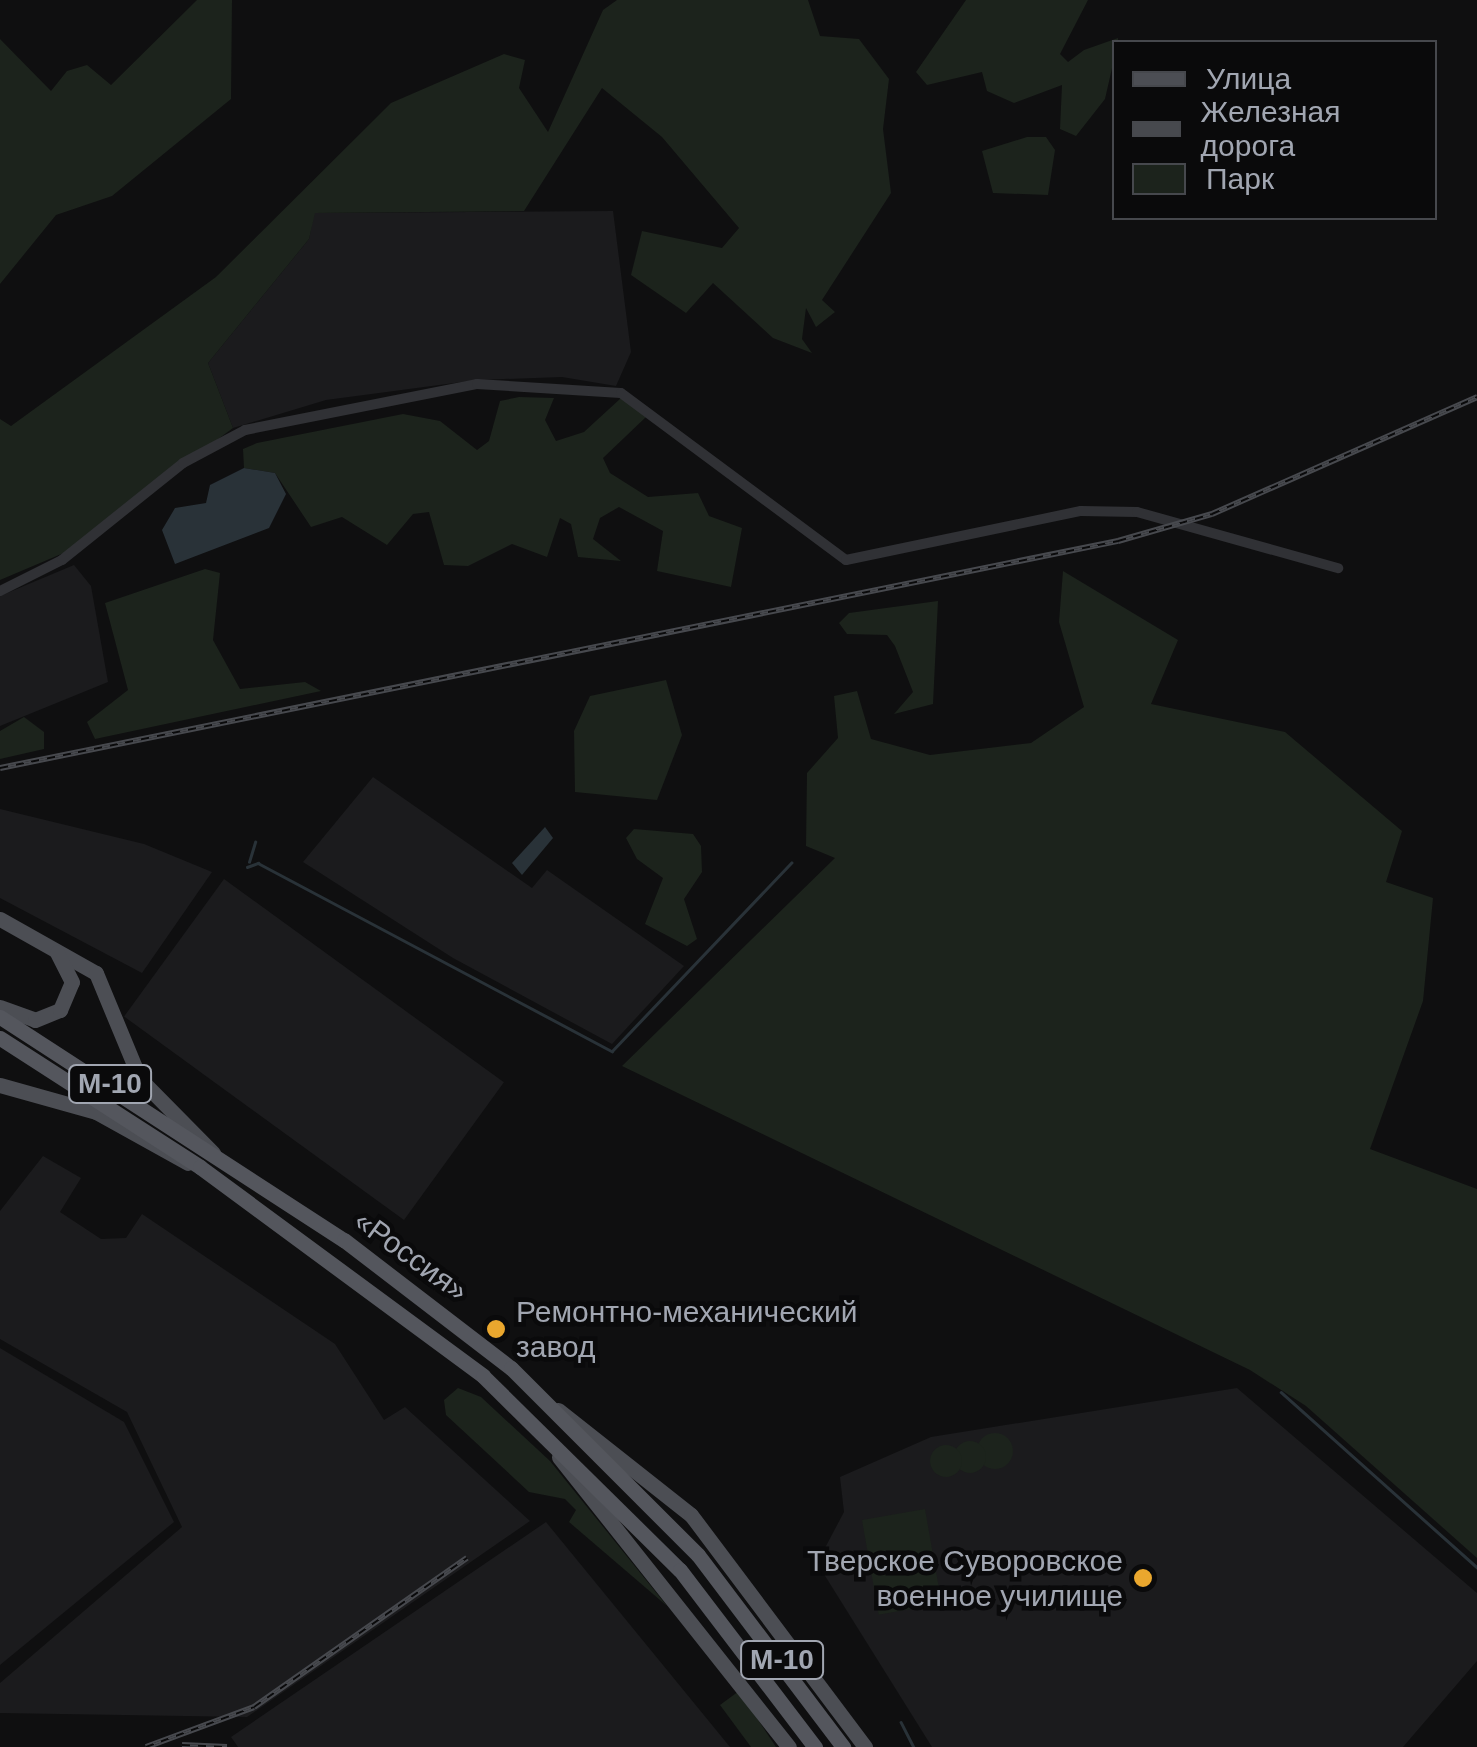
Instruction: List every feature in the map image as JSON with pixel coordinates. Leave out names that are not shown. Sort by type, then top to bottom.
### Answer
[{"type":"highway","name":"«Россия»","points":[[0,1017],[413,1289],[553,1407],[715,1576],[844,1747]]},
{"type":"highway","name":"«Россия»","points":[[0,1038],[200,1168],[399,1308],[537,1424],[697,1591],[815,1747]]},
{"type":"main road","points":[[0,919],[96,972],[140,1080],[216,1156]]},
{"type":"main road","points":[[0,1007],[42,1020],[68,999],[68,966],[34,936]]},
{"type":"main road","points":[[0,1086],[81,1106],[200,1168]]},
{"type":"main road","points":[[553,1407],[691,1515],[865,1747]]},
{"type":"main road","points":[[537,1424],[789,1747]]},
{"type":"street","points":[[0,591],[62,560],[184,463],[246,430],[477,384],[621,392],[846,560],[1080,511],[1136,512],[1338,568]]},
{"type":"shaded area","points":[[613,211],[631,352],[616,386],[562,377],[477,380],[326,400],[233,428],[208,363],[309,239],[314,213]]},
{"type":"shaded area","points":[[244,468],[275,473],[286,494],[269,528],[175,564],[162,530],[175,508],[206,503],[210,485]]},
{"type":"shaded area","points":[[74,565],[91,586],[108,682],[0,726],[0,596]]},
{"type":"shaded area","points":[[373,777],[532,888],[547,870],[684,966],[612,1044],[453,958],[303,862]]},
{"type":"shaded area","points":[[0,809],[144,844],[212,872],[142,973],[0,898]]},
{"type":"shaded area","points":[[545,827],[553,838],[522,875],[512,863]]},
{"type":"shaded area","points":[[224,879],[504,1082],[404,1220],[124,1017]]},
{"type":"shaded area","points":[[43,1156],[81,1178],[60,1212],[101,1239],[126,1238],[142,1214],[335,1344],[384,1420],[405,1407],[530,1521],[247,1717],[0,1713],[0,1683],[182,1527],[127,1412],[0,1339],[0,1211]]},
{"type":"shaded area","points":[[0,1348],[124,1422],[174,1522],[0,1665]]},
{"type":"shaded area","name":"Тверское Суворовское военное училище","points":[[1237,1388],[1477,1593],[1477,1661],[1403,1747],[932,1747],[817,1563],[844,1512],[840,1477],[931,1437]]},
{"type":"shaded area","points":[[546,1522],[730,1747],[238,1747],[231,1737]]},
{"type":"green space","points":[[197,0],[232,0],[231,99],[112,196],[56,215],[0,284],[0,39],[51,91],[67,71],[87,65],[111,85]]},
{"type":"green space","points":[[617,0],[808,0],[820,36],[859,39],[889,79],[883,129],[891,193],[822,300],[835,312],[816,327],[806,308],[802,339],[812,353],[773,338],[713,283],[686,313],[631,275],[642,231],[722,248],[739,228],[662,137],[602,88],[524,211],[315,213],[309,239],[208,363],[233,428],[66,552],[0,580],[0,419],[11,426],[216,277],[391,103],[504,54],[525,60],[519,88],[548,132],[603,10]]},
{"type":"green space","points":[[966,0],[1088,0],[1060,54],[1068,62],[1084,50],[1112,40],[1112,68],[1105,99],[1076,136],[1060,129],[1062,85],[1014,103],[987,91],[982,72],[927,85],[916,72]]},
{"type":"green space","points":[[1027,137],[1046,137],[1055,150],[1048,195],[993,193],[982,151]]},
{"type":"green space","points":[[554,398],[545,420],[556,441],[584,432],[621,398],[646,417],[603,458],[610,473],[648,497],[698,493],[709,516],[742,528],[731,587],[657,571],[663,531],[619,507],[600,518],[593,539],[621,561],[578,557],[571,524],[560,518],[547,557],[512,544],[468,566],[444,565],[429,512],[413,514],[387,545],[342,517],[311,527],[275,473],[244,468],[243,449],[257,443],[403,414],[440,421],[477,450],[489,441],[500,401]]},
{"type":"green space","points":[[205,569],[220,573],[213,640],[240,689],[305,682],[321,691],[95,739],[87,722],[128,690],[105,603]]},
{"type":"green space","points":[[1063,571],[1178,640],[1151,704],[1285,732],[1402,831],[1386,882],[1433,898],[1423,1001],[1370,1149],[1477,1189],[1477,1558],[1306,1406],[1250,1370],[622,1066],[835,858],[806,846],[807,773],[838,738],[834,696],[857,691],[871,739],[930,755],[1031,743],[1084,707],[1059,622]]},
{"type":"green space","points":[[938,601],[933,704],[894,714],[913,692],[895,646],[887,635],[847,634],[839,623],[849,613]]},
{"type":"green space","points":[[666,680],[682,735],[657,800],[575,792],[574,731],[590,696]]},
{"type":"green space","points":[[24,717],[44,732],[44,749],[0,759],[0,731]]},
{"type":"green space","points":[[634,829],[693,834],[701,846],[702,872],[684,899],[697,939],[687,946],[645,924],[663,878],[637,859],[626,838]]},
{"type":"green space","points":[[458,1388],[481,1397],[550,1461],[667,1606],[569,1522],[576,1510],[565,1499],[529,1492],[446,1415],[444,1400]]},
{"type":"green space","points":[[995,1433],[1008,1438],[1013,1451],[1008,1464],[995,1469],[982,1464],[977,1451],[982,1438]]},
{"type":"green space","points":[[970,1441],[982,1445],[986,1457],[982,1469],[970,1473],[958,1469],[954,1457],[958,1445]]},
{"type":"green space","points":[[946,1445],[958,1449],[962,1461],[958,1473],[946,1477],[934,1473],[930,1461],[934,1449]]},
{"type":"green space","points":[[925,1509],[942,1604],[879,1615],[862,1520]]},
{"type":"green space","points":[[739,1691],[776,1747],[751,1747],[720,1705]]},
{"type":"waterway","points":[[249,862],[255,842]]},
{"type":"waterway","points":[[247,867],[258,863],[612,1051],[791,863]]},
{"type":"waterway","points":[[1281,1392],[1477,1567]]},
{"type":"waterway","points":[[901,1722],[914,1747]]},
{"type":"railway","points":[[0,768],[1118,541],[1212,514],[1477,397]]},
{"type":"railway","points":[[146,1747],[254,1707],[467,1558]]},
{"type":"railway","points":[[182,1745],[227,1747]]},
{"type":"place","name":"Ремонтно-механический завод","points":[[496,1329]]},
{"type":"place","name":"Тверское Суворовское военное училище","points":[[1143,1578]]}]
